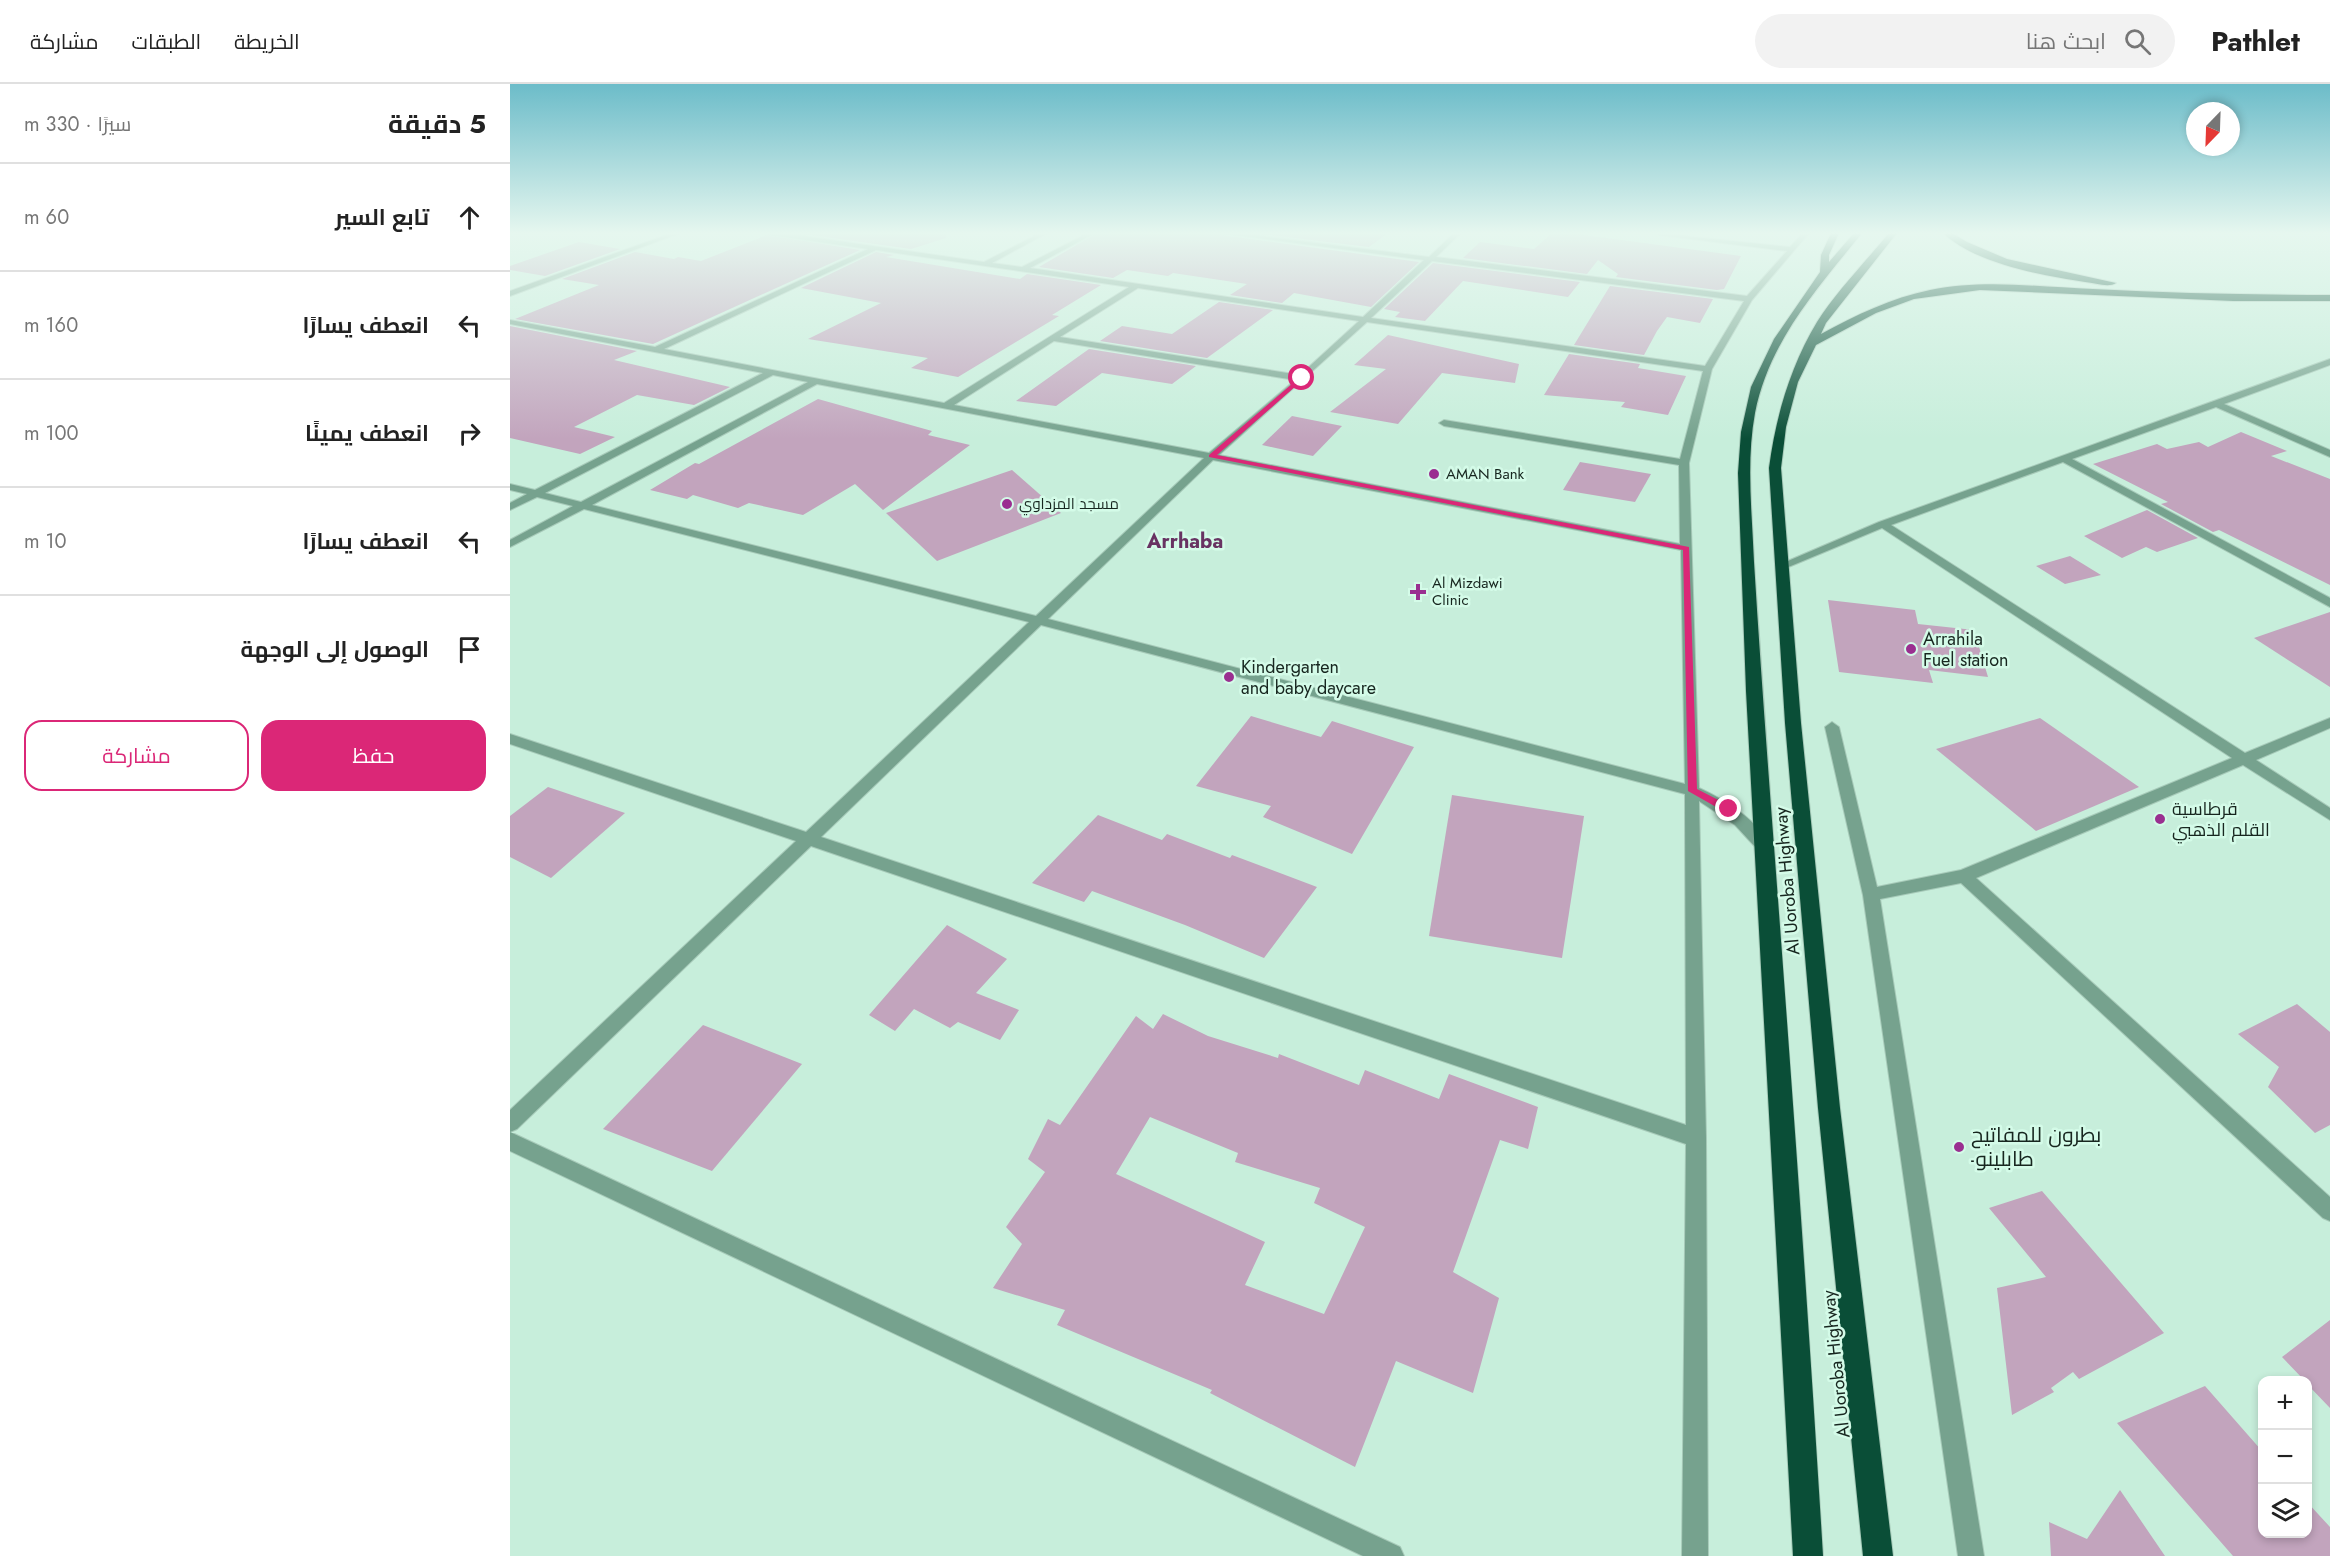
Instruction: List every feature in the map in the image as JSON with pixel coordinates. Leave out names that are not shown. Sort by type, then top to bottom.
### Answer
[{"type":"highway","name":"Al Uoroba Highway","points":[[1804,302],[1778,340],[1760,377],[1750,411],[1745,447],[1747,550],[1808,1556]]},
{"type":"highway","name":"Al Uoroba Highway","points":[[1837,302],[1811,344],[1793,382],[1780,427],[1775,468],[1793,723],[1829,1108],[1878,1556]]},
{"type":"highway","points":[[1811,344],[1894,302]]},
{"type":"street","points":[[658,349],[760,302]]},
{"type":"street","points":[[947,405],[1112,302]]},
{"type":"street","points":[[1252,302],[1708,369]]},
{"type":"street","points":[[510,1123],[1212,456],[1302,378],[1382,302]]},
{"type":"street","points":[[1695,1556],[1696,1138],[1692,791],[1684,463],[1708,369],[1747,302]]},
{"type":"street","points":[[510,322],[1686,548]]},
{"type":"street","points":[[1054,339],[1302,378]]},
{"type":"street","points":[[1782,566],[1882,524],[2330,362]]},
{"type":"street","points":[[510,507],[774,371]]},
{"type":"street","points":[[510,544],[816,381]]},
{"type":"street","points":[[2216,404],[2330,454]]},
{"type":"street","points":[[1444,423],[1684,463]]},
{"type":"street","points":[[2063,458],[2330,603]]},
{"type":"street","points":[[510,487],[1039,621],[1692,791],[1729,809],[1747,825],[1764,847]]},
{"type":"street","points":[[1882,524],[2330,815]]},
{"type":"street","points":[[1871,895],[1964,876],[2330,723]]},
{"type":"street","points":[[1832,727],[1871,895],[1971,1556]]},
{"type":"street","points":[[510,739],[1696,1138]]},
{"type":"street","points":[[1964,876],[2330,1211]]},
{"type":"street","points":[[510,1141],[1391,1556]]},
{"type":"building","points":[[558,302],[746,302],[653,344],[515,319]]},
{"type":"building","points":[[874,302],[1074,302],[1052,315],[1059,316],[958,377],[911,368],[928,358],[808,339],[881,303]]},
{"type":"building","points":[[1219,302],[1273,310],[1207,358],[1100,341],[1122,326],[1172,334]]},
{"type":"building","points":[[1342,302],[1377,302],[1371,307]]},
{"type":"building","points":[[1392,302],[1443,302],[1425,321],[1395,317],[1400,312],[1384,309]]},
{"type":"building","points":[[1600,302],[1712,302],[1700,323],[1667,317],[1644,355],[1574,345]]},
{"type":"building","points":[[510,326],[637,351],[614,360],[730,387],[694,405],[637,395],[574,427],[615,437],[580,454],[510,438]]},
{"type":"building","points":[[1388,335],[1519,364],[1515,383],[1442,373],[1398,424],[1330,412],[1386,369],[1354,365]]},
{"type":"building","points":[[1089,349],[1196,366],[1172,384],[1102,373],[1056,406],[1016,401]]},
{"type":"building","points":[[1569,354],[1640,364],[1638,368],[1686,376],[1668,415],[1621,407],[1625,402],[1544,395]]},
{"type":"building","points":[[818,399],[932,431],[928,435],[970,445],[883,510],[855,484],[803,515],[749,503],[738,508],[693,495],[687,499],[650,490],[695,463],[699,464]]},
{"type":"building","points":[[1292,416],[1342,426],[1313,456],[1262,445]]},
{"type":"building","points":[[2241,432],[2287,451],[2271,456],[2330,479],[2330,585],[2219,530],[2213,532],[2161,504],[2168,502],[2093,464],[2157,444],[2167,449],[2199,442],[2208,447]]},
{"type":"building","points":[[1580,462],[1651,474],[1635,502],[1563,490]]},
{"type":"building","points":[[1012,470],[1061,513],[937,561],[886,513]]},
{"type":"building","points":[[2147,510],[2198,538],[2157,552],[2146,547],[2122,558],[2084,536]]},
{"type":"building","points":[[2070,556],[2101,575],[2065,584],[2036,566]]},
{"type":"building","points":[[1828,600],[1915,610],[1918,624],[1974,630],[1988,677],[1929,670],[1933,683],[1839,672]]},
{"type":"building","points":[[2330,612],[2330,687],[2254,638]]},
{"type":"building","points":[[1251,716],[1321,737],[1332,721],[1414,747],[1352,854],[1263,817],[1271,806],[1196,786]]},
{"type":"building","points":[[2040,718],[2139,787],[2036,831],[1936,749]]},
{"type":"building","points":[[548,787],[625,813],[551,878],[510,857],[510,816]]},
{"type":"building","points":[[1452,795],[1584,816],[1562,958],[1429,936]]},
{"type":"building","points":[[1098,815],[1162,840],[1167,834],[1230,858],[1232,855],[1317,887],[1264,958],[1185,925],[1092,891],[1084,902],[1032,883]]},
{"type":"building","points":[[947,925],[1007,959],[976,993],[1019,1010],[1000,1040],[958,1022],[950,1028],[914,1009],[895,1031],[869,1015]]},
{"type":"building","points":[[2297,1004],[2330,1032],[2330,1125],[2315,1133],[2268,1087],[2279,1067],[2238,1034]]},
{"type":"building","points":[[1163,1014],[1208,1036],[1278,1058],[1279,1054],[1359,1085],[1365,1070],[1439,1099],[1449,1074],[1538,1107],[1528,1149],[1500,1140],[1453,1272],[1499,1298],[1473,1393],[1396,1361],[1355,1467],[1210,1393],[1212,1390],[1057,1325],[1065,1310],[993,1288],[1022,1244],[1006,1227],[1045,1172],[1028,1159],[1048,1119],[1060,1125],[1136,1016],[1153,1029]],"holes":[[[1150,1117],[1238,1153],[1235,1162],[1320,1188],[1314,1203],[1365,1227],[1324,1314],[1245,1285],[1265,1242],[1116,1174]]]},
{"type":"building","points":[[703,1025],[802,1064],[712,1171],[603,1129]]},
{"type":"building","points":[[2042,1191],[2164,1333],[2079,1379],[2073,1372],[2051,1388],[2054,1392],[2012,1415],[1997,1288],[2046,1277],[1989,1208]]},
{"type":"building","points":[[2330,1320],[2330,1408],[2312,1389],[2312,1376],[2300,1376],[2282,1357]]},
{"type":"building","points":[[2205,1386],[2258,1446],[2258,1538],[2312,1538],[2312,1507],[2330,1527],[2330,1556],[2233,1556],[2117,1423]]},
{"type":"building","points":[[2120,1490],[2165,1556],[2051,1556],[2049,1522],[2087,1539]]},
{"type":"place","name":"AMAN Bank","points":[[1434,474]]},
{"type":"place","name":"مسجد المزداوي","points":[[1007,504]]},
{"type":"place","name":"Al Mizdawi Clinic","points":[[1418,592]]},
{"type":"place","name":"Arrahila Fuel station","points":[[1911,649]]},
{"type":"place","name":"Kindergarten and baby daycare","points":[[1229,677]]},
{"type":"place","name":"قرطاسية القلم الذهبي","points":[[2160,819]]},
{"type":"place","name":"بطرون للمفاتيح -طابلينو","points":[[1959,1147]]},
{"type":"district","name":"Arrhaba","points":[[1185,541]]},
{"type":"route","points":[[1302,378],[1212,456],[1686,548],[1692,791],[1729,809]]}]
